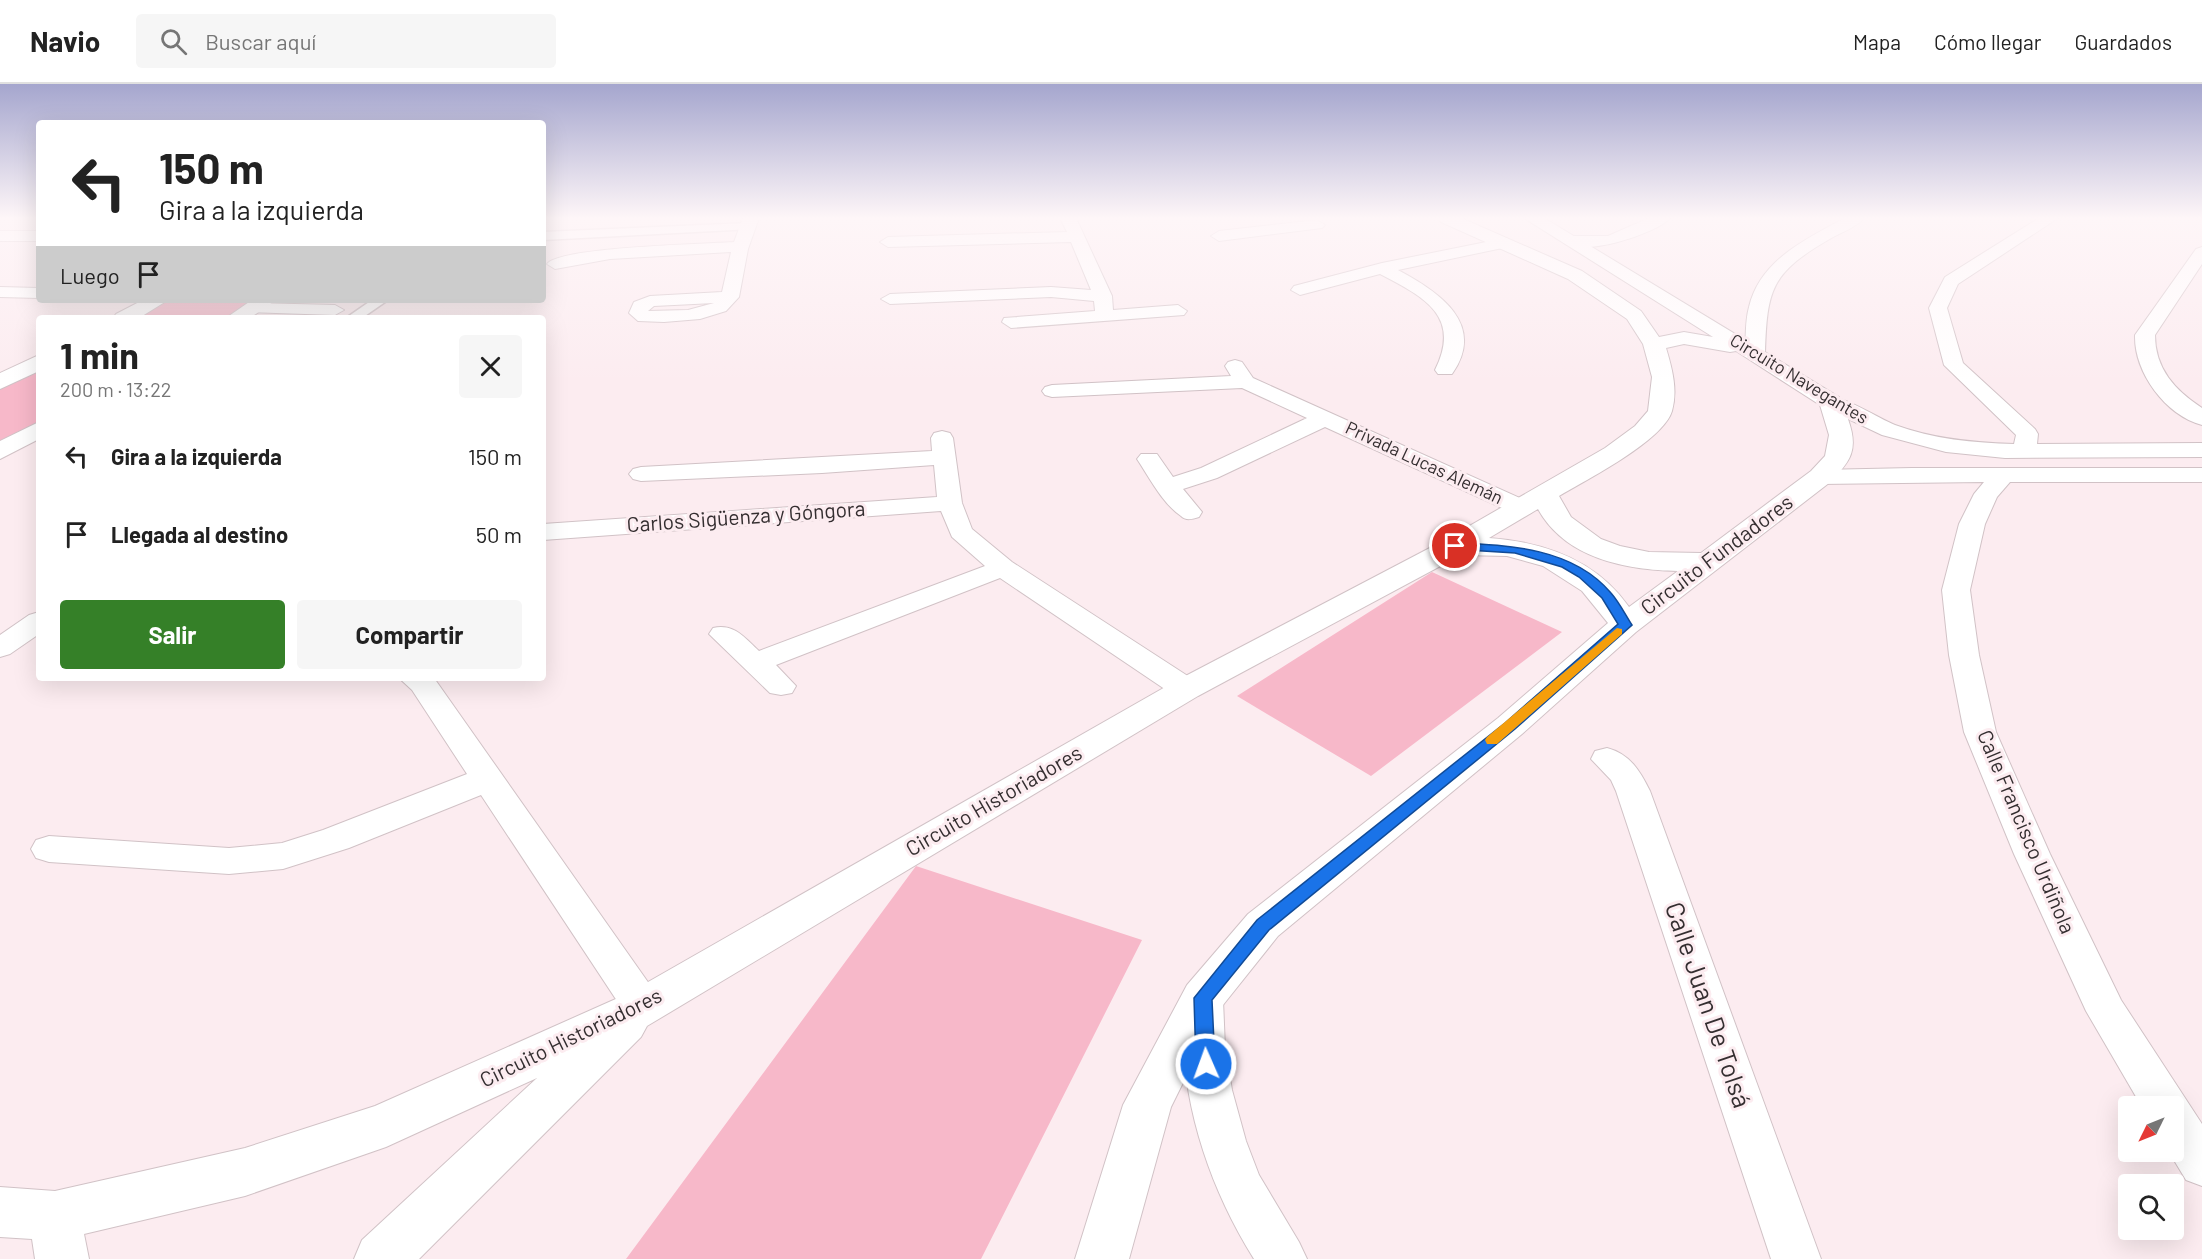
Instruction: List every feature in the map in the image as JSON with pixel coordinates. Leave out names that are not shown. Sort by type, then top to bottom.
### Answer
[{"type":"street","points":[[730,297],[735,273]]},
{"type":"street","points":[[1092,273],[1102,296],[1104,316]]},
{"type":"street","points":[[1300,290],[1364,273]]},
{"type":"street","points":[[1391,273],[1431,297],[1453,325],[1455,347],[1444,370]]},
{"type":"street","name":"Circuito Historiadores","points":[[0,1212],[58,1238],[386,1125],[643,1006],[1186,689],[1455,546],[1533,501],[1631,442],[1660,412],[1664,377],[1648,334],[1616,300],[1568,273]]},
{"type":"street","name":"Circuito Navegantes","points":[[1623,273],[1755,353],[1856,418],[1903,436],[2014,463],[2202,450]]},
{"type":"street","points":[[1648,334],[1667,339],[1693,339],[1755,353],[1758,306],[1764,285],[1776,273]]},
{"type":"street","points":[[1964,273],[1951,281],[1938,308],[1954,365],[2027,434],[2014,463]]},
{"type":"street","points":[[2188,273],[2145,334],[2143,348],[2163,388],[2179,403],[2202,418]]},
{"type":"street","points":[[1051,292],[1095,280]]},
{"type":"street","points":[[0,292],[36,293]]},
{"type":"street","points":[[890,299],[1051,292],[1102,296]]},
{"type":"street","points":[[129,315],[152,303]]},
{"type":"street","points":[[358,315],[376,303]]},
{"type":"street","points":[[252,309],[334,310]]},
{"type":"street","points":[[1011,322],[1178,311]]},
{"type":"street","points":[[1648,334],[1680,329],[1702,321]]},
{"type":"street","points":[[0,382],[36,364]]},
{"type":"street","name":"Privada Lucas Alemán","points":[[1052,392],[1240,374],[1326,418],[1533,501]]},
{"type":"street","name":"Circuito Fundadores","points":[[1102,1259],[1148,1105],[1203,998],[1263,925],[1510,726],[1625,625],[1838,462],[1842,451],[1831,402]]},
{"type":"street","name":"Privada Lucas Alemán","points":[[1167,486],[1209,472],[1326,418]]},
{"type":"street","points":[[0,451],[36,431]]},
{"type":"street","points":[[1903,436],[1894,442],[1889,452],[1896,464],[1912,475]]},
{"type":"street","points":[[641,474],[822,466],[942,448],[950,503],[961,532],[1003,568],[1186,689]]},
{"type":"street","points":[[1149,459],[1167,486],[1190,512]]},
{"type":"street","points":[[1820,477],[1912,475],[2014,463],[2197,477]]},
{"type":"street","name":"Calle Francisco Urdiñola","points":[[2014,463],[1982,500],[1972,524],[1956,590],[1964,655],[1980,732],[2032,854],[2106,1011],[2159,1096]]},
{"type":"street","points":[[822,466],[825,512]]},
{"type":"street","points":[[1533,501],[1591,544],[1664,562],[1707,562]]},
{"type":"street","name":"Carlos Sigüenza y Góngora","points":[[546,532],[950,503]]},
{"type":"street","points":[[1455,546],[1516,549],[1566,565],[1583,575],[1606,595],[1625,625]]},
{"type":"street","points":[[755,663],[1003,568]]},
{"type":"street","points":[[0,648],[36,623]]},
{"type":"street","points":[[723,634],[781,686]]},
{"type":"street","points":[[381,1259],[643,1006],[423,684],[418,681]]},
{"type":"street","name":"Calle Juan De Tolsá","points":[[1607,759],[1625,774],[1633,791],[1796,1259]]},
{"type":"street","points":[[49,849],[230,861],[283,856],[336,839],[488,779]]},
{"type":"street","points":[[1203,998],[1206,1064],[1219,1132],[1228,1158],[1254,1212],[1282,1259]]},
{"type":"street","points":[[2184,1135],[2202,1165]]},
{"type":"shaded area","points":[[158,303],[250,303],[230,315],[136,315]]},
{"type":"shaded area","points":[[36,369],[36,425],[0,446],[0,388]]},
{"type":"shaded area","points":[[1432,572],[1562,632],[1371,776],[1237,696]]},
{"type":"shaded area","points":[[916,866],[1142,940],[981,1259],[626,1259]]},
{"type":"slow traffic","points":[[1492,740],[1617,632]]},
{"type":"route","points":[[1206,1064],[1203,998],[1263,925],[1510,726],[1625,625],[1606,595],[1583,575],[1566,565],[1516,549],[1475,545],[1455,546]]}]
